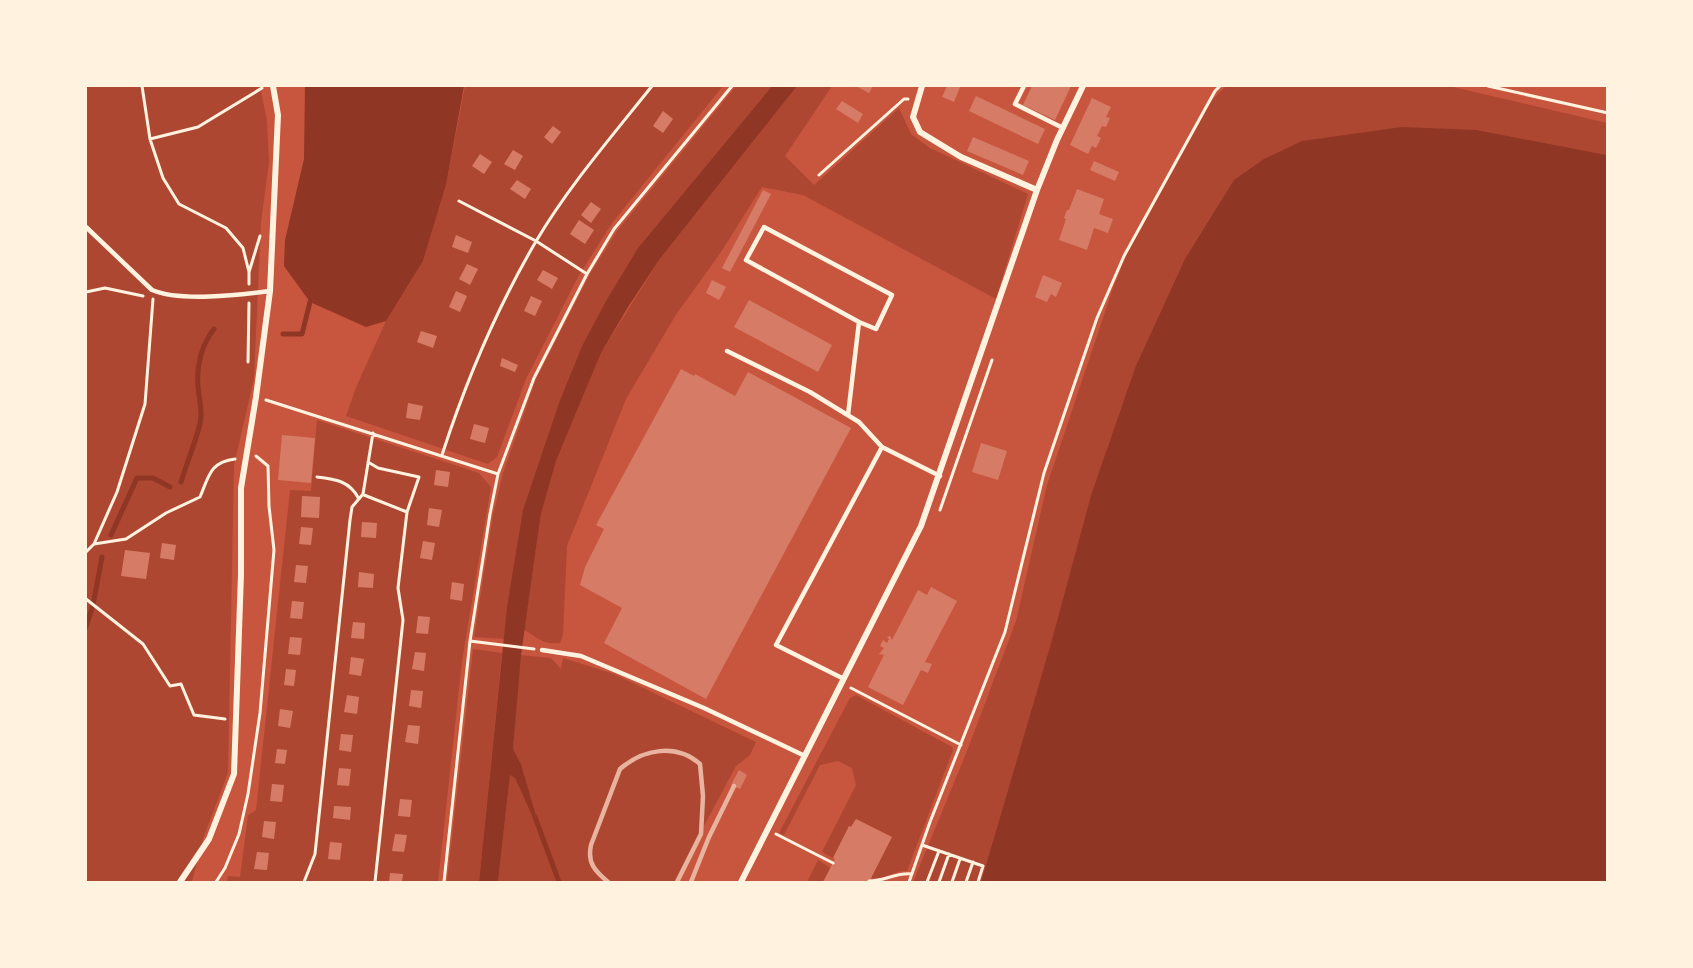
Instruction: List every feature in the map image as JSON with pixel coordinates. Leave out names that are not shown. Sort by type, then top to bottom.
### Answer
[{"type":"street","points":[[180,882],[209,839],[234,774],[241,488],[270,291],[278,115],[273,86]]},
{"type":"street","points":[[922,86],[913,117],[920,132],[961,157],[1037,190]]},
{"type":"street","points":[[741,882],[921,526],[1037,190],[1083,86]]},
{"type":"lane","points":[[1024,86],[1015,104],[1063,128]]},
{"type":"lane","points":[[86,227],[152,290],[162,294],[209,296],[270,291]]},
{"type":"lane","points":[[764,227],[892,295],[876,329],[859,322],[746,260],[764,227]]},
{"type":"lane","points":[[848,415],[859,322]]},
{"type":"lane","points":[[728,351],[810,392],[859,422],[882,447],[940,476]]},
{"type":"lane","points":[[843,681],[776,645],[882,447]]},
{"type":"lane","points":[[542,650],[581,656],[704,708],[805,756]]},
{"type":"path","points":[[142,86],[150,139],[163,178],[179,204],[226,228],[243,248],[249,272],[248,370]]},
{"type":"path","points":[[442,455],[457,408],[483,343],[536,241],[582,174],[652,86]]},
{"type":"path","points":[[444,882],[470,641],[498,474],[534,378],[587,274],[614,229],[732,86]]},
{"type":"path","points":[[909,882],[1005,632],[1044,473],[1094,326],[1124,256],[1215,91],[1220,86]]},
{"type":"path","points":[[1488,86],[1608,113]]},
{"type":"path","points":[[150,139],[198,127],[264,87]]},
{"type":"path","points":[[819,175],[904,99],[918,99]]},
{"type":"path","points":[[459,201],[536,241],[587,274]]},
{"type":"path","points":[[86,292],[105,288],[153,297],[145,404],[117,492],[94,544],[86,552]]},
{"type":"path","points":[[256,397],[498,474]]},
{"type":"path","points":[[304,882],[315,854],[350,520],[352,507],[363,494],[373,433]]},
{"type":"path","points":[[216,882],[225,868],[239,834],[248,794],[260,713],[274,550],[269,506],[268,466],[248,449]]},
{"type":"path","points":[[94,544],[126,539],[166,513],[200,497],[211,471],[221,461],[245,458]]},
{"type":"path","points":[[368,462],[378,468],[419,477],[407,512],[398,588],[403,620],[375,882]]},
{"type":"path","points":[[317,477],[346,483],[355,491],[359,499]]},
{"type":"path","points":[[363,494],[407,512]]},
{"type":"path","points":[[86,599],[143,644],[170,686],[181,684],[194,715],[236,721]]},
{"type":"path","points":[[470,641],[542,650]]},
{"type":"path","points":[[843,681],[961,745]]},
{"type":"path","points":[[780,836],[833,863]]},
{"type":"path","points":[[922,844],[983,866],[978,882]]},
{"type":"path","points":[[927,882],[939,850]]},
{"type":"path","points":[[939,882],[949,854]]},
{"type":"path","points":[[952,882],[961,858]]},
{"type":"path","points":[[966,882],[973,862]]},
{"type":"path","points":[[869,881],[879,881],[902,873],[912,874]]},
{"type":"shaded area","points":[[86,86],[260,86],[267,121],[269,162],[261,222],[254,379],[234,465],[228,773],[204,836],[192,882],[86,882]]},
{"type":"shaded area","points":[[305,86],[464,86],[446,185],[423,261],[386,321],[366,327],[310,302],[284,266],[285,240],[304,159]]},
{"type":"shaded area","points":[[465,86],[723,86],[612,223],[578,277],[526,379],[497,457],[488,464],[346,416],[357,385],[386,321],[423,261],[446,185]]},
{"type":"shaded area","points":[[736,86],[772,86],[638,248],[607,299],[582,346],[560,400],[507,607],[504,639],[474,637],[493,515],[503,473],[536,379],[590,274],[617,231]]},
{"type":"shaded area","points":[[772,86],[797,86],[659,260],[628,307],[601,353],[556,461],[541,514],[521,655],[513,749],[521,764],[537,823],[515,778],[510,775],[498,882],[479,882],[507,607],[523,510],[560,400],[582,346],[638,248]]},
{"type":"shaded area","points":[[797,86],[832,86],[785,156],[814,185],[899,108],[911,134],[930,148],[1028,194],[996,299],[803,195],[762,187],[719,255],[677,313],[626,399],[567,546],[563,634],[560,643],[541,640],[524,630],[541,514],[556,461],[601,353],[659,260]]},
{"type":"shaded area","points":[[1226,86],[1449,86],[1607,123],[1607,155],[1477,130],[1135,368],[1091,495],[1051,643],[981,882],[913,882],[967,751],[1016,621],[1047,485],[1113,288],[1127,254],[1212,100]]},
{"type":"shaded area","points":[[1402,127],[1477,130],[1607,155],[1607,882],[981,882],[1051,643],[1091,495],[1135,368],[1185,259],[1234,180],[1264,159],[1302,141]]},
{"type":"shaded area","points":[[317,420],[479,473],[491,487],[462,661],[438,882],[227,882],[228,876],[240,877],[248,815],[256,810],[290,490],[311,491]]},
{"type":"shaded area","points":[[473,649],[502,653],[479,882],[447,882]]},
{"type":"shaded area","points":[[520,655],[551,658],[561,669],[563,658],[614,674],[756,742],[750,755],[736,766],[674,882],[498,882],[510,775],[515,778],[534,820],[537,819],[521,764],[513,749]]},
{"type":"shaded area","points":[[856,695],[952,747],[953,750],[907,871],[876,879],[871,878],[891,837],[856,819],[849,827],[833,858],[822,852],[856,785],[852,768],[838,761],[820,765],[784,835],[779,833],[850,698]]},
{"type":"shaded area","points":[[818,860],[831,868],[823,882],[807,882]]},
{"type":"building","points":[[856,86],[873,86],[869,93]]},
{"type":"building","points":[[947,86],[960,87],[954,102],[942,97]]},
{"type":"building","points":[[1032,86],[1071,86],[1055,120],[1023,105]]},
{"type":"building","points":[[976,96],[1045,129],[1038,144],[969,111]]},
{"type":"building","points":[[1092,98],[1111,107],[1106,117],[1110,118],[1106,127],[1102,126],[1097,136],[1101,138],[1096,148],[1092,146],[1088,154],[1070,145]]},
{"type":"building","points":[[842,101],[863,114],[858,123],[836,109]]},
{"type":"building","points":[[663,111],[673,119],[663,133],[653,126]]},
{"type":"building","points":[[553,126],[561,132],[552,144],[544,137]]},
{"type":"building","points":[[973,137],[1029,161],[1023,175],[967,151]]},
{"type":"building","points":[[513,150],[523,156],[515,170],[504,164]]},
{"type":"building","points":[[480,154],[492,162],[484,174],[472,166]]},
{"type":"building","points":[[1094,161],[1119,172],[1115,181],[1090,170]]},
{"type":"building","points":[[517,180],[531,189],[525,199],[510,189]]},
{"type":"building","points":[[1077,189],[1104,199],[1099,214],[1113,219],[1108,233],[1094,228],[1087,250],[1059,240],[1066,219],[1064,218]]},
{"type":"building","points":[[763,190],[771,194],[730,272],[722,268]]},
{"type":"building","points":[[591,202],[601,209],[591,223],[581,215]]},
{"type":"building","points":[[579,220],[594,230],[585,244],[570,234]]},
{"type":"building","points":[[456,235],[472,242],[468,253],[452,247]]},
{"type":"building","points":[[467,264],[478,269],[470,285],[459,279]]},
{"type":"building","points":[[543,270],[558,278],[552,289],[537,280]]},
{"type":"building","points":[[1043,275],[1062,283],[1056,297],[1051,294],[1047,302],[1035,297]]},
{"type":"building","points":[[712,280],[726,287],[719,300],[706,293]]},
{"type":"building","points":[[456,291],[467,296],[460,312],[449,307]]},
{"type":"building","points":[[531,296],[542,301],[535,316],[524,311]]},
{"type":"building","points":[[749,300],[832,345],[818,372],[734,327]]},
{"type":"building","points":[[421,331],[437,336],[433,348],[417,342]]},
{"type":"building","points":[[502,358],[518,365],[515,372],[500,366]]},
{"type":"building","points":[[681,369],[735,396],[748,372],[851,428],[706,699],[604,643],[622,608],[580,585],[585,567],[604,529],[596,525]]},
{"type":"building","points":[[408,403],[423,406],[420,420],[406,418]]},
{"type":"building","points":[[474,424],[489,428],[485,443],[470,439]]},
{"type":"building","points":[[282,435],[315,438],[311,483],[278,480]]},
{"type":"building","points":[[981,443],[1007,451],[998,480],[972,472]]},
{"type":"building","points":[[436,470],[450,472],[448,487],[434,485]]},
{"type":"building","points":[[302,496],[320,497],[319,518],[301,517]]},
{"type":"building","points":[[429,508],[442,510],[439,527],[427,525]]},
{"type":"building","points":[[362,522],[377,523],[376,538],[361,537]]},
{"type":"building","points":[[301,527],[313,528],[311,545],[299,544]]},
{"type":"building","points":[[423,541],[435,543],[432,560],[420,558]]},
{"type":"building","points":[[162,543],[176,545],[174,560],[160,558]]},
{"type":"building","points":[[125,550],[150,553],[146,579],[121,576]]},
{"type":"building","points":[[296,565],[308,566],[306,583],[294,582]]},
{"type":"building","points":[[359,572],[374,574],[373,588],[358,587]]},
{"type":"building","points":[[452,582],[464,584],[462,601],[450,599]]},
{"type":"building","points":[[931,587],[957,601],[925,662],[932,664],[928,673],[921,670],[903,705],[868,687],[884,655],[879,654],[884,648],[880,646],[883,640],[887,643],[889,639],[887,637],[890,636],[892,640],[918,590],[927,595]]},
{"type":"building","points":[[292,601],[304,602],[302,619],[290,618]]},
{"type":"building","points":[[418,616],[430,617],[428,634],[416,633]]},
{"type":"building","points":[[353,622],[365,623],[364,639],[351,638]]},
{"type":"building","points":[[290,637],[302,638],[300,655],[288,654]]},
{"type":"building","points":[[415,652],[426,653],[424,671],[412,669]]},
{"type":"building","points":[[351,657],[364,659],[361,676],[349,674]]},
{"type":"building","points":[[286,669],[296,670],[294,686],[284,685]]},
{"type":"building","points":[[411,690],[423,691],[421,708],[409,706]]},
{"type":"building","points":[[347,695],[359,697],[357,714],[344,712]]},
{"type":"building","points":[[280,709],[293,711],[290,728],[278,726]]},
{"type":"building","points":[[408,725],[420,726],[418,744],[405,742]]},
{"type":"building","points":[[341,734],[353,735],[351,752],[339,750]]},
{"type":"building","points":[[277,749],[287,750],[285,764],[275,763]]},
{"type":"building","points":[[339,768],[351,769],[349,786],[337,785]]},
{"type":"building","points":[[739,770],[747,775],[740,789],[731,785]]},
{"type":"building","points":[[272,784],[284,785],[282,802],[270,801]]},
{"type":"building","points":[[400,799],[412,800],[410,817],[398,816]]},
{"type":"building","points":[[334,806],[351,807],[350,820],[333,818]]},
{"type":"building","points":[[856,819],[892,837],[869,882],[823,882],[849,826],[851,827]]},
{"type":"building","points":[[264,821],[276,822],[274,839],[262,837]]},
{"type":"building","points":[[395,834],[407,835],[404,852],[392,851]]},
{"type":"building","points":[[330,842],[342,843],[340,860],[328,859]]},
{"type":"building","points":[[257,852],[269,853],[267,870],[254,869]]},
{"type":"building","points":[[390,873],[403,874],[402,882],[389,882]]},
{"type":"waterway","points":[[283,334],[302,334],[310,302]]},
{"type":"waterway","points":[[181,482],[201,419],[199,363],[206,341],[214,329]]},
{"type":"waterway","points":[[111,535],[137,478],[153,478],[170,487]]},
{"type":"waterway","points":[[86,627],[93,605],[102,557]]},
{"type":"waterway","points":[[535,817],[559,882]]},
{"type":"railway","points":[[608,882],[593,866],[590,851],[620,769],[639,757],[660,751],[681,753],[700,764],[703,796],[701,834],[677,882]]},
{"type":"railway","points":[[691,882],[709,837],[734,786]]}]
